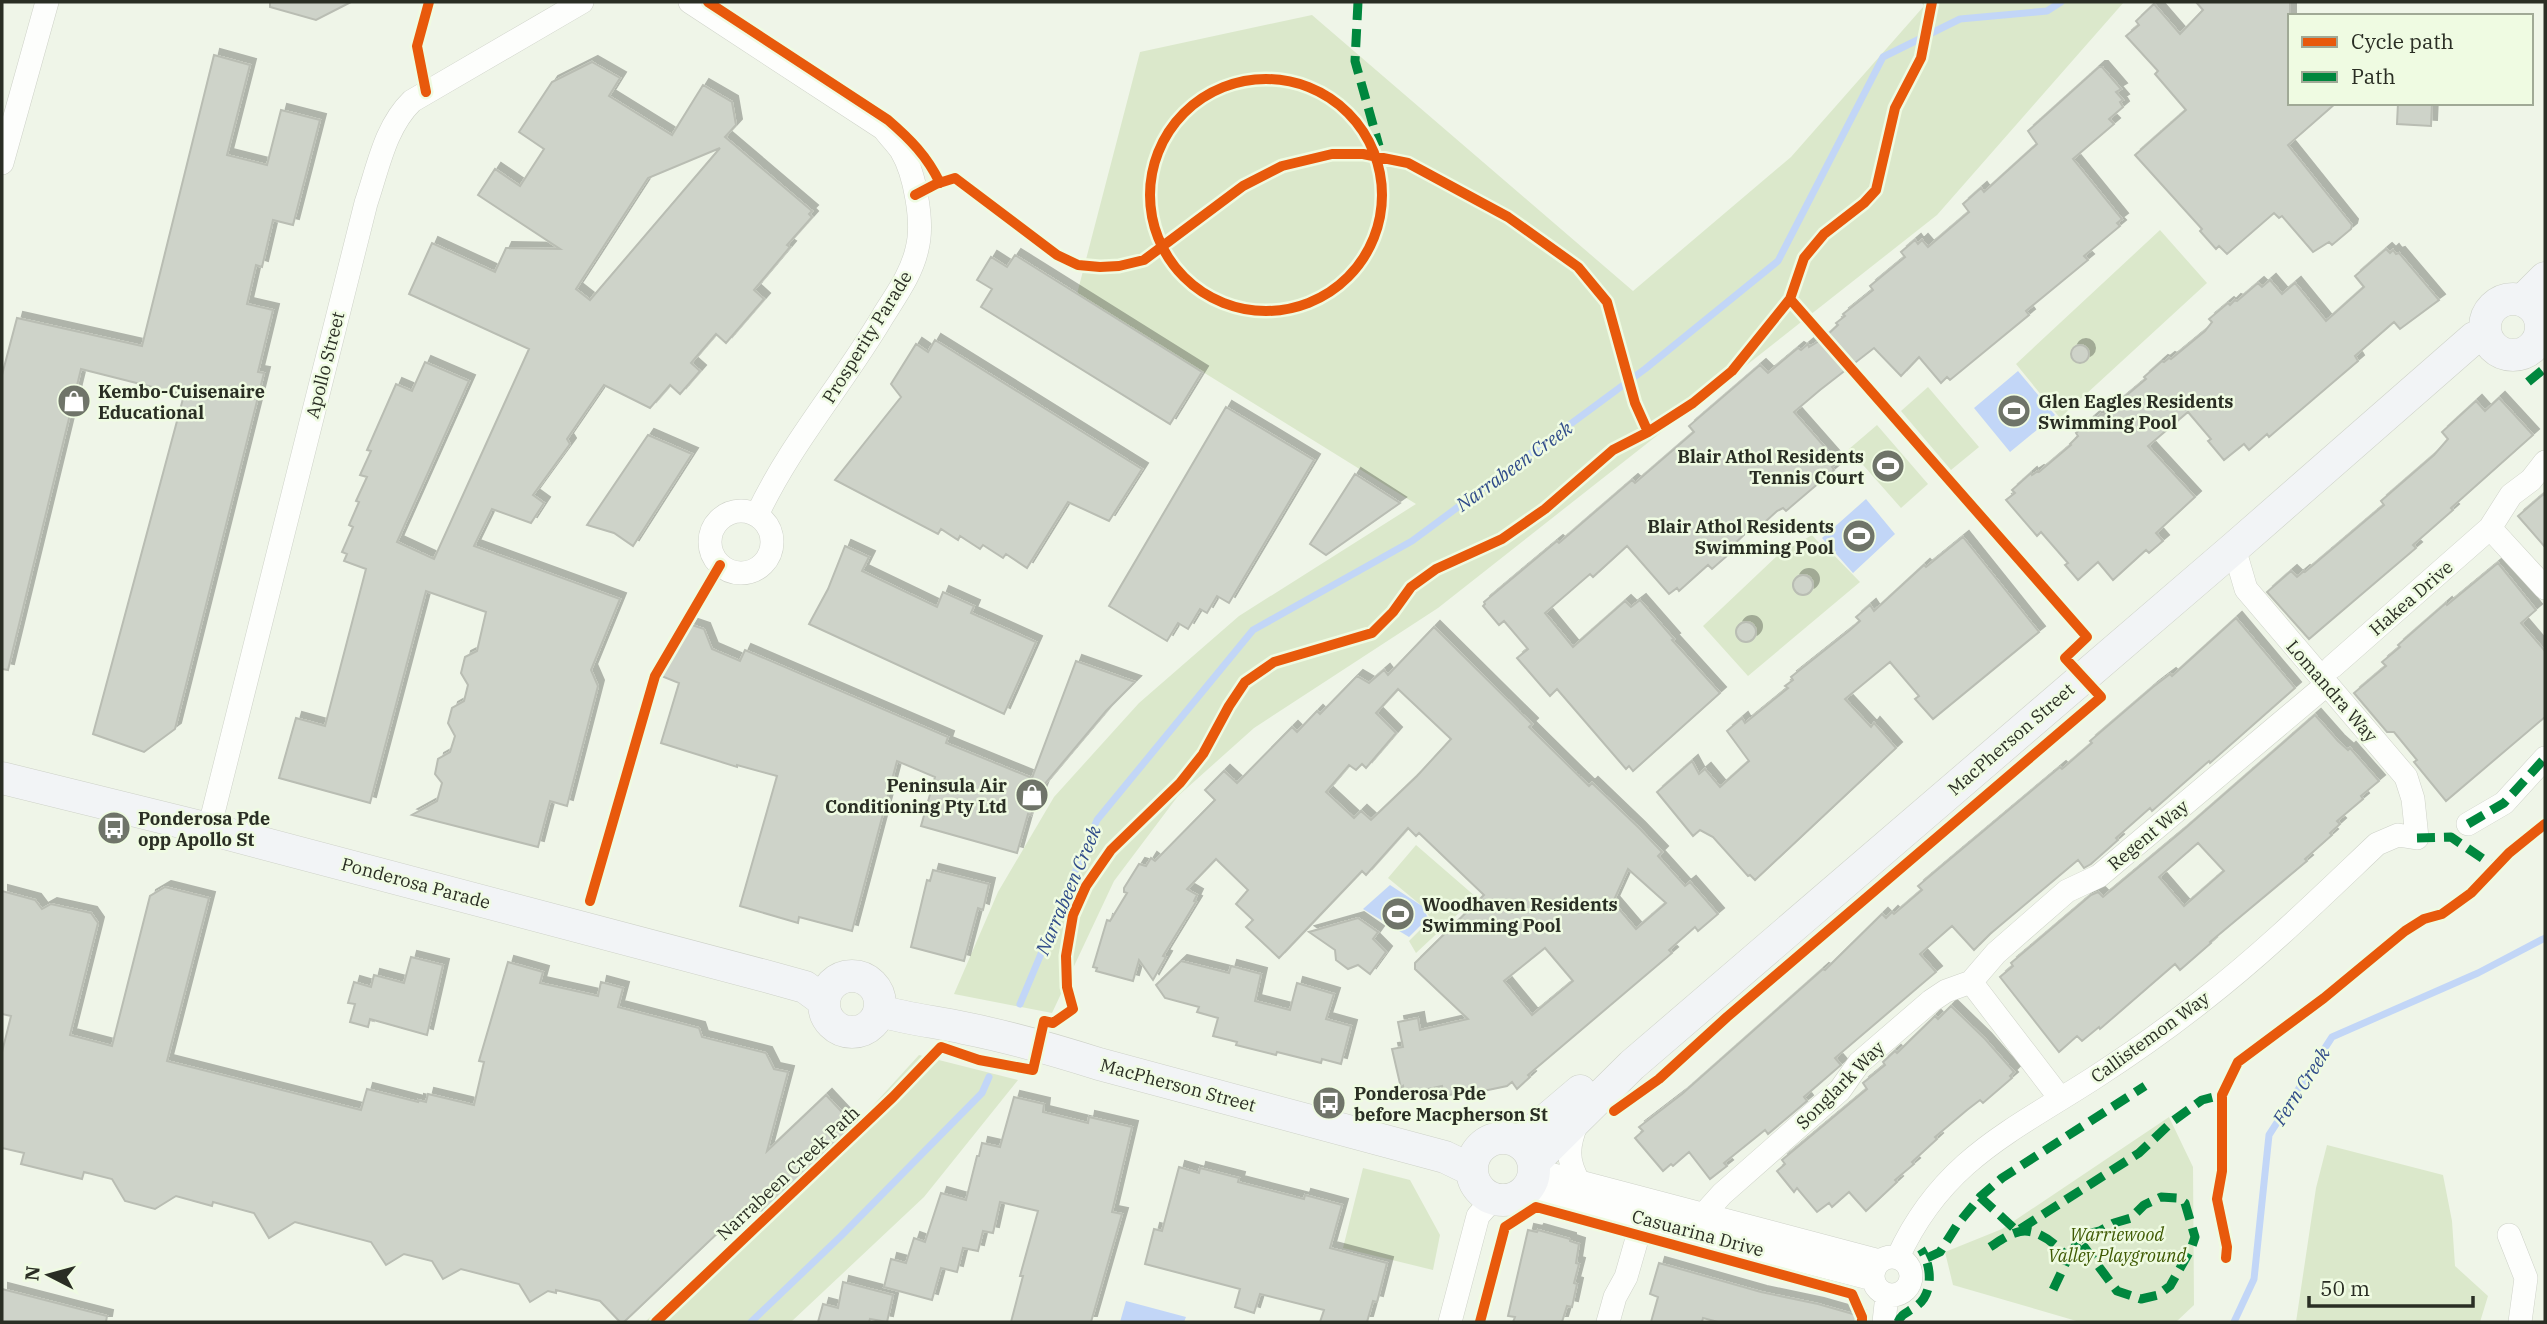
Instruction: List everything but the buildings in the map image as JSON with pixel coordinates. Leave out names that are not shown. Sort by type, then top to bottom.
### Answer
[{"type":"street","points":[[2,163],[47,2]]},
{"type":"street","name":"Apollo Street","points":[[209,829],[366,203],[389,136],[399,114],[412,101],[582,2]]},
{"type":"street","name":"Prosperity Parade","points":[[690,2],[884,130],[902,152],[911,172],[920,222],[918,249],[907,275],[876,328],[772,484],[757,515]]},
{"type":"street","points":[[2523,300],[2545,278]]},
{"type":"street","points":[[2523,300],[2537,311],[2542,328],[2537,358],[2503,354],[2489,342],[2486,334],[2487,317],[2498,303],[2523,300]]},
{"type":"street","name":"MacPherson Street","points":[[1521,1173],[1632,1065],[2234,548],[2474,338],[2486,334]]},
{"type":"street","name":"Hakea Drive","points":[[2329,676],[2490,528],[2511,495],[2531,480],[2545,462]]},
{"type":"street","points":[[2490,528],[2545,588]]},
{"type":"street","name":"Lomandra Way","points":[[2234,548],[2240,577],[2246,589],[2329,676],[2406,777],[2413,799],[2417,838]]},
{"type":"street","name":"Regent Way","points":[[1971,982],[1996,953],[2067,891],[2099,876],[2329,676]]},
{"type":"street","points":[[2468,824],[2504,803],[2545,758]]},
{"type":"street","name":"Ponderosa Parade","points":[[2,778],[209,829],[781,980],[805,987],[824,1001],[832,984],[840,979],[858,976],[873,985],[878,992],[880,1011]]},
{"type":"street","name":"Callistemon Way","points":[[1885,1273],[1935,1195],[1964,1164],[2060,1097],[2094,1078],[2203,1001],[2273,942],[2377,844],[2398,835],[2417,838]]},
{"type":"street","points":[[1971,982],[2060,1097]]},
{"type":"street","name":"Songlark Way","points":[[1704,1214],[1722,1194],[1840,1090],[1859,1063],[1931,1001],[1946,991],[1971,982]]},
{"type":"street","name":"MacPherson Street","points":[[880,1011],[904,1018],[964,1027],[1045,1047],[1445,1157],[1472,1170]]},
{"type":"street","name":"MacPherson Street","points":[[1521,1173],[1601,1076],[1632,1065]]},
{"type":"street","points":[[1578,1120],[1568,1157],[1579,1182]]},
{"type":"street","points":[[1511,1138],[1521,1173],[1478,1188],[1472,1170],[1477,1152],[1492,1139],[1511,1138]]},
{"type":"street","points":[[1450,1322],[1478,1216],[1521,1173]]},
{"type":"street","name":"Casuarina Drive","points":[[1521,1173],[1579,1182],[1704,1214],[1885,1273]]},
{"type":"street","name":"Casuarina Drive","points":[[1521,1173],[1553,1197],[1885,1273]]},
{"type":"street","points":[[1608,1322],[1615,1297],[1626,1277],[1643,1218]]},
{"type":"street","points":[[2509,1235],[2526,1278],[2520,1322]]},
{"type":"street","points":[[1884,1322],[1885,1273]]},
{"type":"green space","points":[[1921,2],[2124,2],[1937,215],[1438,608],[1254,728],[1178,796],[1114,881],[1052,1013],[954,994],[998,892],[1054,797],[1139,703],[1239,616],[1416,504],[1077,294],[1140,52],[1312,15],[1633,291],[1791,157],[1924,6]]},
{"type":"green space","points":[[2160,230],[2207,283],[2060,418],[2016,364]]},
{"type":"green space","points":[[1928,387],[1979,447],[1951,470],[1901,411]]},
{"type":"green space","name":"Blair Athol Residents Tennis Court","points":[[1877,425],[1928,484],[1901,508],[1849,449]]},
{"type":"green space","points":[[1812,535],[1860,582],[1748,676],[1703,626],[1778,555]]},
{"type":"green space","points":[[1416,845],[1476,897],[1416,953],[1409,941],[1431,919],[1422,906],[1388,878]]},
{"type":"green space","points":[[919,1055],[1018,1080],[924,1197],[791,1322],[645,1322],[858,1122]]},
{"type":"green space","name":"Warriewood Valley Playground","points":[[2169,1117],[2193,1167],[2194,1305],[2176,1322],[2080,1322],[1953,1285],[1945,1252],[2002,1229]]},
{"type":"green space","points":[[2327,1145],[2443,1175],[2452,1221],[2455,1266],[2488,1296],[2480,1322],[2296,1322],[2316,1188]]},
{"type":"green space","points":[[1363,1168],[1410,1180],[1440,1235],[1433,1270],[1343,1248]]},
{"type":"water","name":"Glen Eagles Residents Swimming Pool","points":[[2018,371],[2055,415],[2010,452],[1974,408]]},
{"type":"water","name":"Blair Athol Residents Swimming Pool","points":[[1866,499],[1895,534],[1853,573],[1822,538]]},
{"type":"water","name":"Woodhaven Residents Swimming Pool","points":[[1390,885],[1422,906],[1428,918],[1409,937],[1363,909]]},
{"type":"water","points":[[1126,1301],[1186,1317],[1184,1322],[1120,1322]]},
{"type":"waterway","name":"Narrabeen Creek","points":[[1020,1004],[1097,820],[1253,630],[1412,541],[1645,369],[1778,261],[1883,57],[1960,19],[2047,11],[2061,2]]},
{"type":"waterway","name":"Fern Creek","points":[[2234,1322],[2254,1279],[2269,1135],[2332,1037],[2478,973],[2545,938]]},
{"type":"waterway","name":"Narrabeen Creek","points":[[751,1322],[841,1236],[982,1093],[989,1077]]},
{"type":"marked path","points":[[1358,2],[1355,61],[1379,146]]},
{"type":"marked path","points":[[2528,382],[2545,368]]},
{"type":"marked path","points":[[2468,824],[2504,803],[2545,758]]},
{"type":"marked path","points":[[2417,838],[2451,837],[2495,867]]},
{"type":"marked path","points":[[1927,1258],[1940,1252],[1957,1225],[1980,1197],[2002,1178],[2145,1086]]},
{"type":"marked path","points":[[1980,1197],[2017,1231],[2139,1153],[2173,1121],[2202,1100],[2222,1095]]},
{"type":"marked path","points":[[2068,1258],[2079,1240],[2117,1291],[2141,1299],[2158,1295],[2170,1286],[2195,1237],[2185,1203],[2177,1198],[2161,1197],[2144,1205],[2131,1218],[2087,1234],[2079,1240]]},
{"type":"marked path","points":[[1990,1247],[2023,1231],[2037,1234],[2051,1242],[2068,1258],[2052,1292]]},
{"type":"marked path","points":[[1898,1322],[1926,1295],[1929,1272],[1921,1249]]},
{"type":"cycle path","points":[[426,92],[417,46],[429,2]]},
{"type":"cycle path","points":[[708,2],[888,120],[917,148],[940,183]]},
{"type":"cycle path","name":"Narrabeen Creek Path","points":[[656,1322],[893,1097],[941,1047],[979,1060],[1033,1070],[1044,1021],[1053,1023],[1073,1009],[1067,987],[1066,956],[1073,915],[1086,886],[1111,850],[1180,783],[1203,754],[1245,682],[1274,662],[1372,633],[1393,612],[1411,587],[1436,569],[1502,539],[1545,509],[1613,450],[1648,432],[1693,403],[1732,371],[1790,299],[1804,258],[1824,234],[1864,203],[1876,190],[1895,108],[1921,58],[1932,2]]},
{"type":"cycle path","points":[[1266,79],[1289,81],[1310,88],[1348,113],[1373,151],[1380,172],[1382,195],[1380,218],[1373,239],[1348,277],[1310,302],[1289,309],[1266,311],[1243,309],[1222,302],[1184,277],[1159,239],[1152,218],[1150,195],[1152,172],[1159,151],[1184,113],[1222,88],[1243,81],[1266,79]]},
{"type":"cycle path","points":[[915,195],[955,178],[1057,255],[1078,265],[1119,266],[1144,260],[1243,186],[1282,166],[1332,154],[1363,154],[1408,163],[1508,217],[1578,267],[1607,302],[1635,403],[1648,432]]},
{"type":"cycle path","points":[[1614,1111],[1659,1079],[1727,1017],[2101,697],[2065,658],[2087,637],[1790,299]]},
{"type":"cycle path","points":[[590,901],[655,676],[720,565]]},
{"type":"cycle path","points":[[2226,1258],[2227,1247],[2217,1199],[2222,1171],[2222,1095],[2238,1062],[2324,998],[2405,931],[2424,919],[2442,914],[2471,893],[2509,853],[2545,824]]},
{"type":"cycle path","points":[[1480,1322],[1505,1227],[1536,1207],[1852,1294],[1862,1322]]},
{"type":"place","name":"Kembo-Cuisenaire Educational","points":[[74,401]]},
{"type":"place","name":"Glen Eagles Residents Swimming Pool","points":[[2014,411]]},
{"type":"place","name":"Blair Athol Residents Tennis Court","points":[[1888,466]]},
{"type":"place","name":"Blair Athol Residents Swimming Pool","points":[[1859,536]]},
{"type":"place","name":"Peninsula Air Conditioning Pty Ltd","points":[[1032,795]]},
{"type":"place","name":"Ponderosa Pde opp Apollo St","points":[[114,828]]},
{"type":"place","name":"Woodhaven Residents Swimming Pool","points":[[1398,914]]},
{"type":"place","name":"Ponderosa Pde before Macpherson St","points":[[1329,1103]]}]
